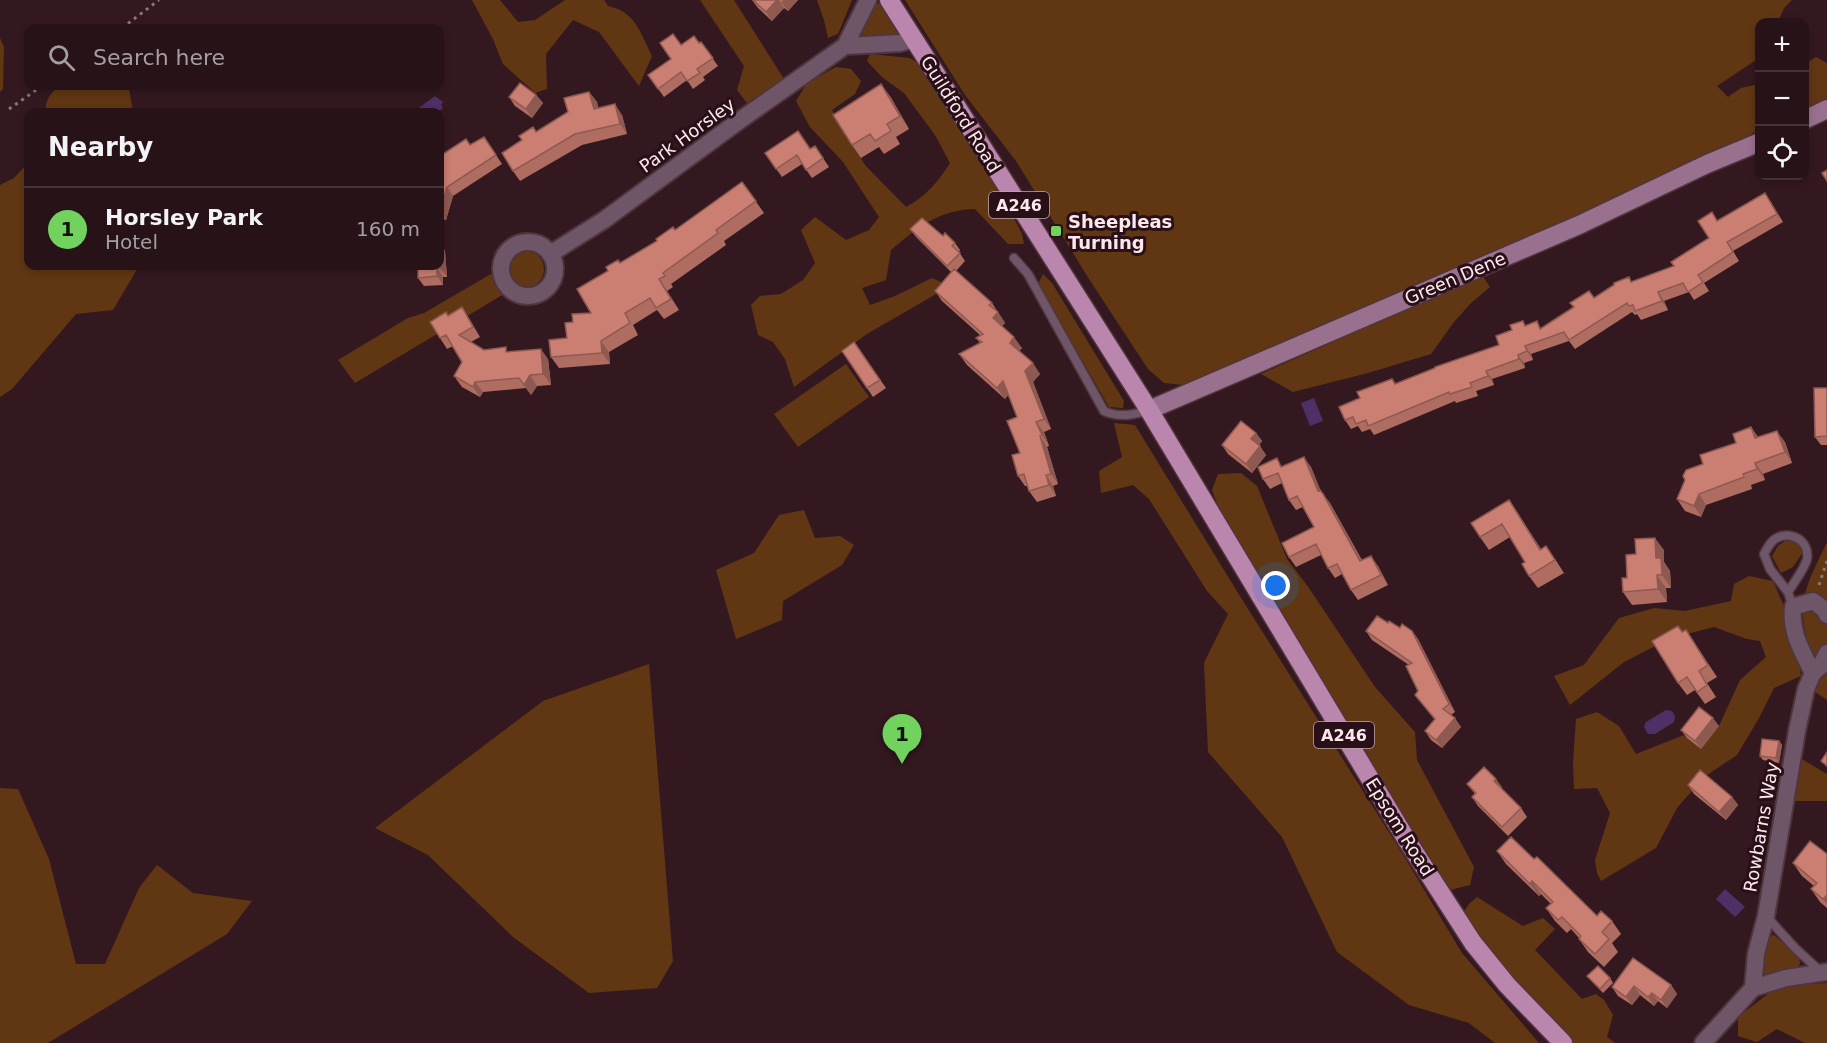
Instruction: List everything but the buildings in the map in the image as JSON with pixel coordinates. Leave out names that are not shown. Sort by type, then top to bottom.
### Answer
[{"type":"main road","name":"Guildford Road","points":[[889,0],[1149,410]]},
{"type":"main road","name":"Epsom Road","points":[[1149,410],[1408,842],[1473,943],[1508,985],[1563,1043]]},
{"type":"street","name":"Park Horsley","points":[[550,254],[604,220],[845,46],[868,0]]},
{"type":"street","points":[[845,46],[900,43],[914,39]]},
{"type":"street","points":[[1809,118],[1827,109]]},
{"type":"street","name":"Green Dene","points":[[1149,410],[1580,225],[1707,164],[1755,144]]},
{"type":"street","points":[[1813,673],[1798,644],[1791,621],[1790,600],[1813,601],[1824,609],[1827,615]]},
{"type":"street","name":"Rowbarns Way","points":[[1753,988],[1756,954],[1766,916],[1806,688],[1827,653]]},
{"type":"street","points":[[1703,1043],[1753,988],[1786,978],[1824,972]]},
{"type":"lane","points":[[1014,258],[1028,274],[1104,411],[1110,414],[1131,416],[1149,410]]},
{"type":"lane","points":[[1791,536],[1802,540],[1807,549],[1807,561],[1790,600],[1770,569],[1764,554],[1776,538],[1791,536]]},
{"type":"lane","points":[[1766,916],[1794,948],[1824,972]]},
{"type":"path","points":[[127,24],[159,0]]},
{"type":"path","points":[[9,109],[36,90]]},
{"type":"path","points":[[1813,601],[1827,561]]},
{"type":"shaded area","points":[[472,0],[500,0],[518,22],[535,20],[565,0],[604,0],[608,6],[631,18],[652,56],[639,86],[599,32],[573,20],[546,54],[547,89],[535,93],[503,64],[493,39]]},
{"type":"shaded area","points":[[700,0],[734,0],[784,79],[747,103],[737,90],[744,66]]},
{"type":"shaded area","points":[[817,0],[852,0],[838,34],[828,38]]},
{"type":"shaded area","points":[[905,0],[1792,0],[1784,8],[1780,18],[1755,18],[1755,61],[1717,86],[1728,97],[1741,88],[1755,85],[1755,132],[1572,219],[1306,335],[1183,385],[1164,383],[1148,369],[1016,161],[965,95]]},
{"type":"shaded area","points":[[884,3],[901,32],[894,38],[869,41],[861,33],[868,13],[875,4]]},
{"type":"shaded area","points":[[0,38],[4,47],[3,89],[0,92]]},
{"type":"shaded area","points":[[870,54],[910,58],[922,66],[995,182],[1022,234],[1024,244],[1008,244],[975,209],[940,216],[920,227],[891,250],[886,280],[862,288],[870,305],[932,278],[950,286],[867,334],[794,387],[785,359],[773,342],[758,335],[751,305],[760,296],[781,294],[803,280],[815,263],[801,230],[815,217],[846,240],[869,230],[879,217],[843,162],[810,127],[796,101],[807,83],[836,67],[851,69],[861,81],[855,94],[832,110],[865,165],[906,207],[931,188],[950,163],[935,135],[904,93],[882,77],[867,61]]},
{"type":"shaded area","points":[[1816,57],[1827,63],[1827,100],[1809,109],[1809,72],[1809,61]]},
{"type":"shaded area","points":[[129,90],[132,108],[46,108],[54,91]]},
{"type":"shaded area","points":[[435,96],[443,102],[441,105],[443,108],[418,108]]},
{"type":"shaded area","points":[[24,167],[24,270],[137,270],[113,310],[76,314],[12,389],[0,397],[0,185],[14,178]]},
{"type":"shaded area","points":[[526,251],[539,256],[544,269],[539,282],[526,287],[513,282],[508,269],[513,256]]},
{"type":"shaded area","points":[[491,274],[504,294],[355,383],[338,360],[408,318],[424,313]]},
{"type":"shaded area","points":[[1043,274],[1052,283],[1124,401],[1123,408],[1109,407],[1038,284]]},
{"type":"shaded area","points":[[1482,275],[1490,287],[1454,322],[1431,354],[1293,392],[1261,374]]},
{"type":"shaded area","points":[[846,364],[869,397],[798,447],[774,414]]},
{"type":"shaded area","points":[[1314,398],[1323,421],[1310,426],[1301,403]]},
{"type":"shaded area","points":[[1114,423],[1135,425],[1462,953],[1539,1043],[1495,1043],[1469,1023],[1409,1005],[1337,952],[1282,837],[1208,752],[1204,663],[1228,614],[1207,591],[1149,499],[1133,485],[1101,493],[1099,471],[1122,457]]},
{"type":"shaded area","points":[[1241,473],[1257,486],[1287,559],[1375,687],[1415,732],[1417,760],[1474,867],[1470,885],[1450,890],[1407,826],[1223,519],[1212,490],[1218,474]]},
{"type":"shaded area","points":[[804,510],[815,538],[840,536],[854,545],[842,565],[783,601],[782,620],[736,639],[716,570],[754,553],[779,515]]},
{"type":"shaded area","points":[[1785,541],[1796,541],[1803,552],[1793,567],[1781,573],[1772,556],[1778,546]]},
{"type":"shaded area","points":[[1827,542],[1827,700],[1815,692],[1815,672],[1806,636],[1803,606],[1814,568]]},
{"type":"shaded area","points":[[1749,576],[1773,581],[1783,604],[1788,639],[1798,656],[1801,676],[1774,688],[1737,755],[1704,777],[1677,808],[1656,848],[1601,881],[1595,860],[1610,813],[1597,788],[1574,789],[1576,719],[1597,712],[1619,726],[1636,754],[1684,735],[1701,749],[1719,726],[1740,680],[1766,657],[1760,641],[1747,639],[1714,627],[1671,638],[1624,662],[1570,705],[1554,676],[1584,665],[1619,618],[1654,608],[1685,611],[1731,601],[1734,584]]},
{"type":"shaded area","points":[[649,664],[673,961],[657,988],[589,993],[513,937],[428,855],[375,828],[543,701]]},
{"type":"shaded area","points":[[1666,710],[1672,711],[1675,716],[1674,722],[1655,734],[1648,734],[1644,727],[1646,722]]},
{"type":"shaded area","points":[[1800,758],[1827,774],[1827,801],[1794,801]]},
{"type":"shaded area","points":[[0,788],[18,789],[49,859],[76,964],[105,964],[139,888],[157,865],[193,893],[252,901],[227,934],[48,1043],[0,1043]]},
{"type":"shaded area","points":[[1725,889],[1745,907],[1735,917],[1716,899]]},
{"type":"shaded area","points":[[1477,897],[1523,926],[1543,918],[1555,929],[1535,950],[1582,999],[1596,994],[1604,1000],[1613,1015],[1607,1037],[1615,1043],[1569,1043],[1478,940],[1463,913]]},
{"type":"shaded area","points":[[1774,935],[1799,956],[1800,964],[1795,970],[1773,975],[1765,974],[1761,969],[1762,955],[1769,936]]},
{"type":"shaded area","points":[[1827,983],[1827,1043],[1805,1043],[1777,1029],[1757,1042],[1738,1036],[1738,1017],[1769,993],[1797,985]]},
{"type":"place","name":"Sheepleas Turning","points":[[1056,231]]},
{"type":"place","name":"Horsley Park","points":[[902,764]]}]
